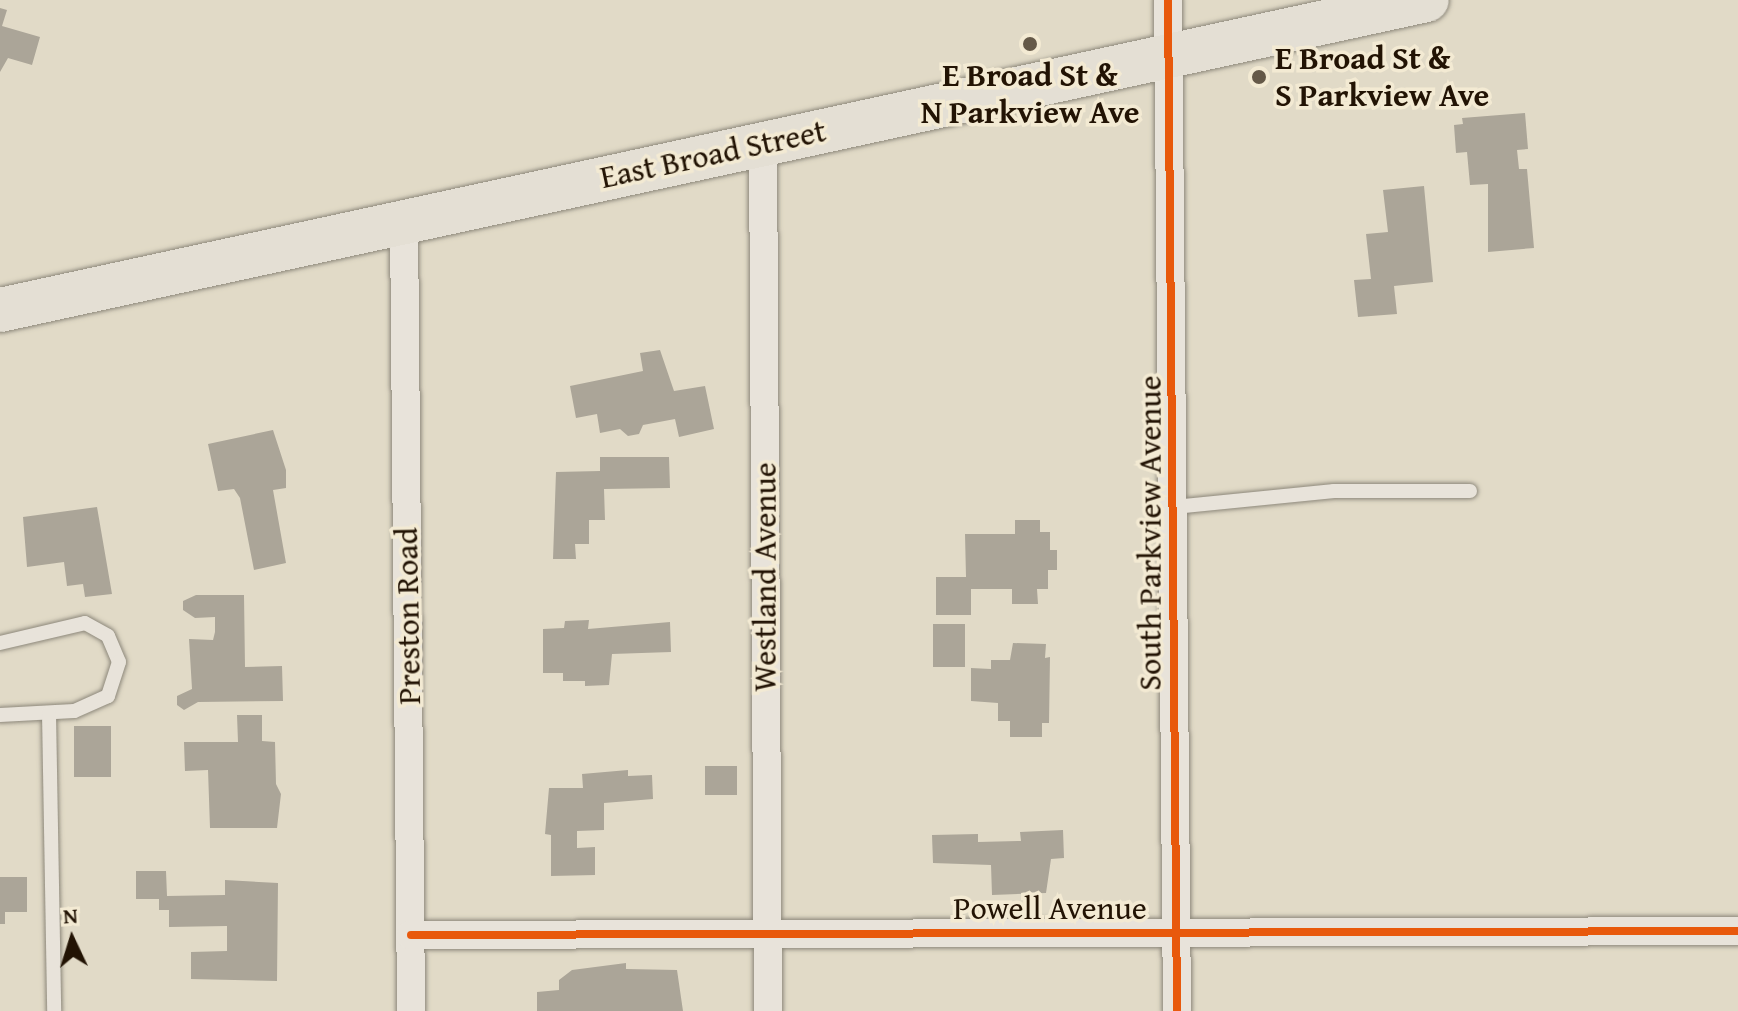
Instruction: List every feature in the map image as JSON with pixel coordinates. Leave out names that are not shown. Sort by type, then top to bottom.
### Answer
[{"type":"main road","name":"East Broad Street","points":[[0,310],[1427,0]]},
{"type":"street","name":"South Parkview Avenue","points":[[1168,0],[1177,1011]]},
{"type":"street","name":"Westland Avenue","points":[[763,143],[768,1011]]},
{"type":"street","name":"Preston Road","points":[[404,221],[411,1011]]},
{"type":"street","name":"Powell Avenue","points":[[411,935],[767,931],[1738,931]]},
{"type":"lane","points":[[1174,507],[1334,491],[1470,491]]},
{"type":"lane","points":[[0,643],[85,623],[108,636],[119,662],[108,696],[74,711],[0,715]]},
{"type":"lane","points":[[49,713],[54,1011]]},
{"type":"building","points":[[0,8],[7,10],[2,26],[40,37],[32,65],[8,58],[0,72]]},
{"type":"building","points":[[1525,113],[1528,149],[1517,150],[1519,169],[1527,169],[1534,248],[1488,252],[1488,184],[1470,185],[1467,152],[1456,153],[1454,125],[1463,124],[1462,118]]},
{"type":"building","points":[[1424,186],[1433,282],[1394,286],[1397,314],[1358,317],[1354,280],[1371,279],[1366,234],[1388,232],[1383,190]]},
{"type":"building","points":[[660,350],[674,391],[705,386],[714,429],[679,437],[675,419],[643,425],[639,434],[628,436],[620,429],[600,433],[597,414],[576,418],[570,386],[643,371],[640,353]]},
{"type":"building","points":[[273,430],[286,470],[286,488],[273,490],[286,563],[254,570],[240,498],[234,489],[218,491],[208,444]]},
{"type":"building","points":[[600,457],[669,457],[670,488],[604,489],[605,520],[589,520],[589,544],[575,544],[576,559],[553,559],[556,472],[600,471]]},
{"type":"building","points":[[97,507],[112,594],[85,597],[83,584],[67,586],[64,562],[27,567],[23,517]]},
{"type":"building","points":[[1015,520],[1040,520],[1040,532],[1050,532],[1050,550],[1057,550],[1057,570],[1048,570],[1048,589],[1037,589],[1038,604],[1012,604],[1012,589],[971,589],[971,615],[936,615],[936,577],[966,577],[965,534],[1015,534]]},
{"type":"building","points":[[196,595],[244,595],[245,667],[282,666],[283,701],[198,702],[184,710],[177,705],[177,696],[192,689],[189,639],[213,640],[215,632],[215,617],[195,618],[183,610],[183,601]]},
{"type":"building","points":[[589,620],[588,629],[670,622],[671,652],[612,654],[609,685],[585,686],[585,681],[563,681],[563,673],[543,673],[543,629],[564,628],[565,621]]},
{"type":"building","points":[[933,624],[965,624],[965,667],[933,667]]},
{"type":"building","points":[[1013,643],[1046,644],[1045,658],[1050,657],[1049,723],[1042,723],[1042,737],[1010,737],[1010,721],[998,721],[998,703],[971,701],[971,668],[991,669],[991,660],[1010,660]]},
{"type":"building","points":[[237,715],[262,715],[262,741],[275,742],[276,784],[281,794],[277,828],[210,828],[208,770],[185,771],[184,742],[238,742]]},
{"type":"building","points":[[74,726],[111,726],[111,777],[74,777]]},
{"type":"building","points":[[705,766],[737,766],[737,795],[705,795]]},
{"type":"building","points":[[628,770],[628,776],[652,775],[653,799],[604,803],[604,830],[577,831],[577,848],[595,847],[595,875],[551,876],[551,835],[545,834],[549,788],[583,788],[582,774]]},
{"type":"building","points":[[1063,830],[1064,858],[1051,859],[1046,893],[992,895],[991,865],[933,863],[932,835],[978,834],[978,842],[1021,841],[1020,832]]},
{"type":"building","points":[[136,871],[166,871],[167,896],[225,895],[225,880],[278,883],[277,981],[191,979],[191,952],[227,951],[227,926],[169,927],[169,910],[159,910],[159,899],[136,899]]},
{"type":"building","points":[[0,877],[27,877],[27,912],[5,912],[5,924],[0,924]]},
{"type":"building","points":[[626,963],[626,969],[677,970],[683,1011],[537,1011],[537,992],[559,990],[559,980],[572,970]]},
{"type":"cycle path","points":[[1168,0],[1177,1011]]},
{"type":"cycle path","points":[[411,935],[1738,931]]},
{"type":"place","name":"E Broad St & N Parkview Ave","points":[[1030,44]]},
{"type":"place","name":"E Broad St & S Parkview Ave","points":[[1259,77]]}]
